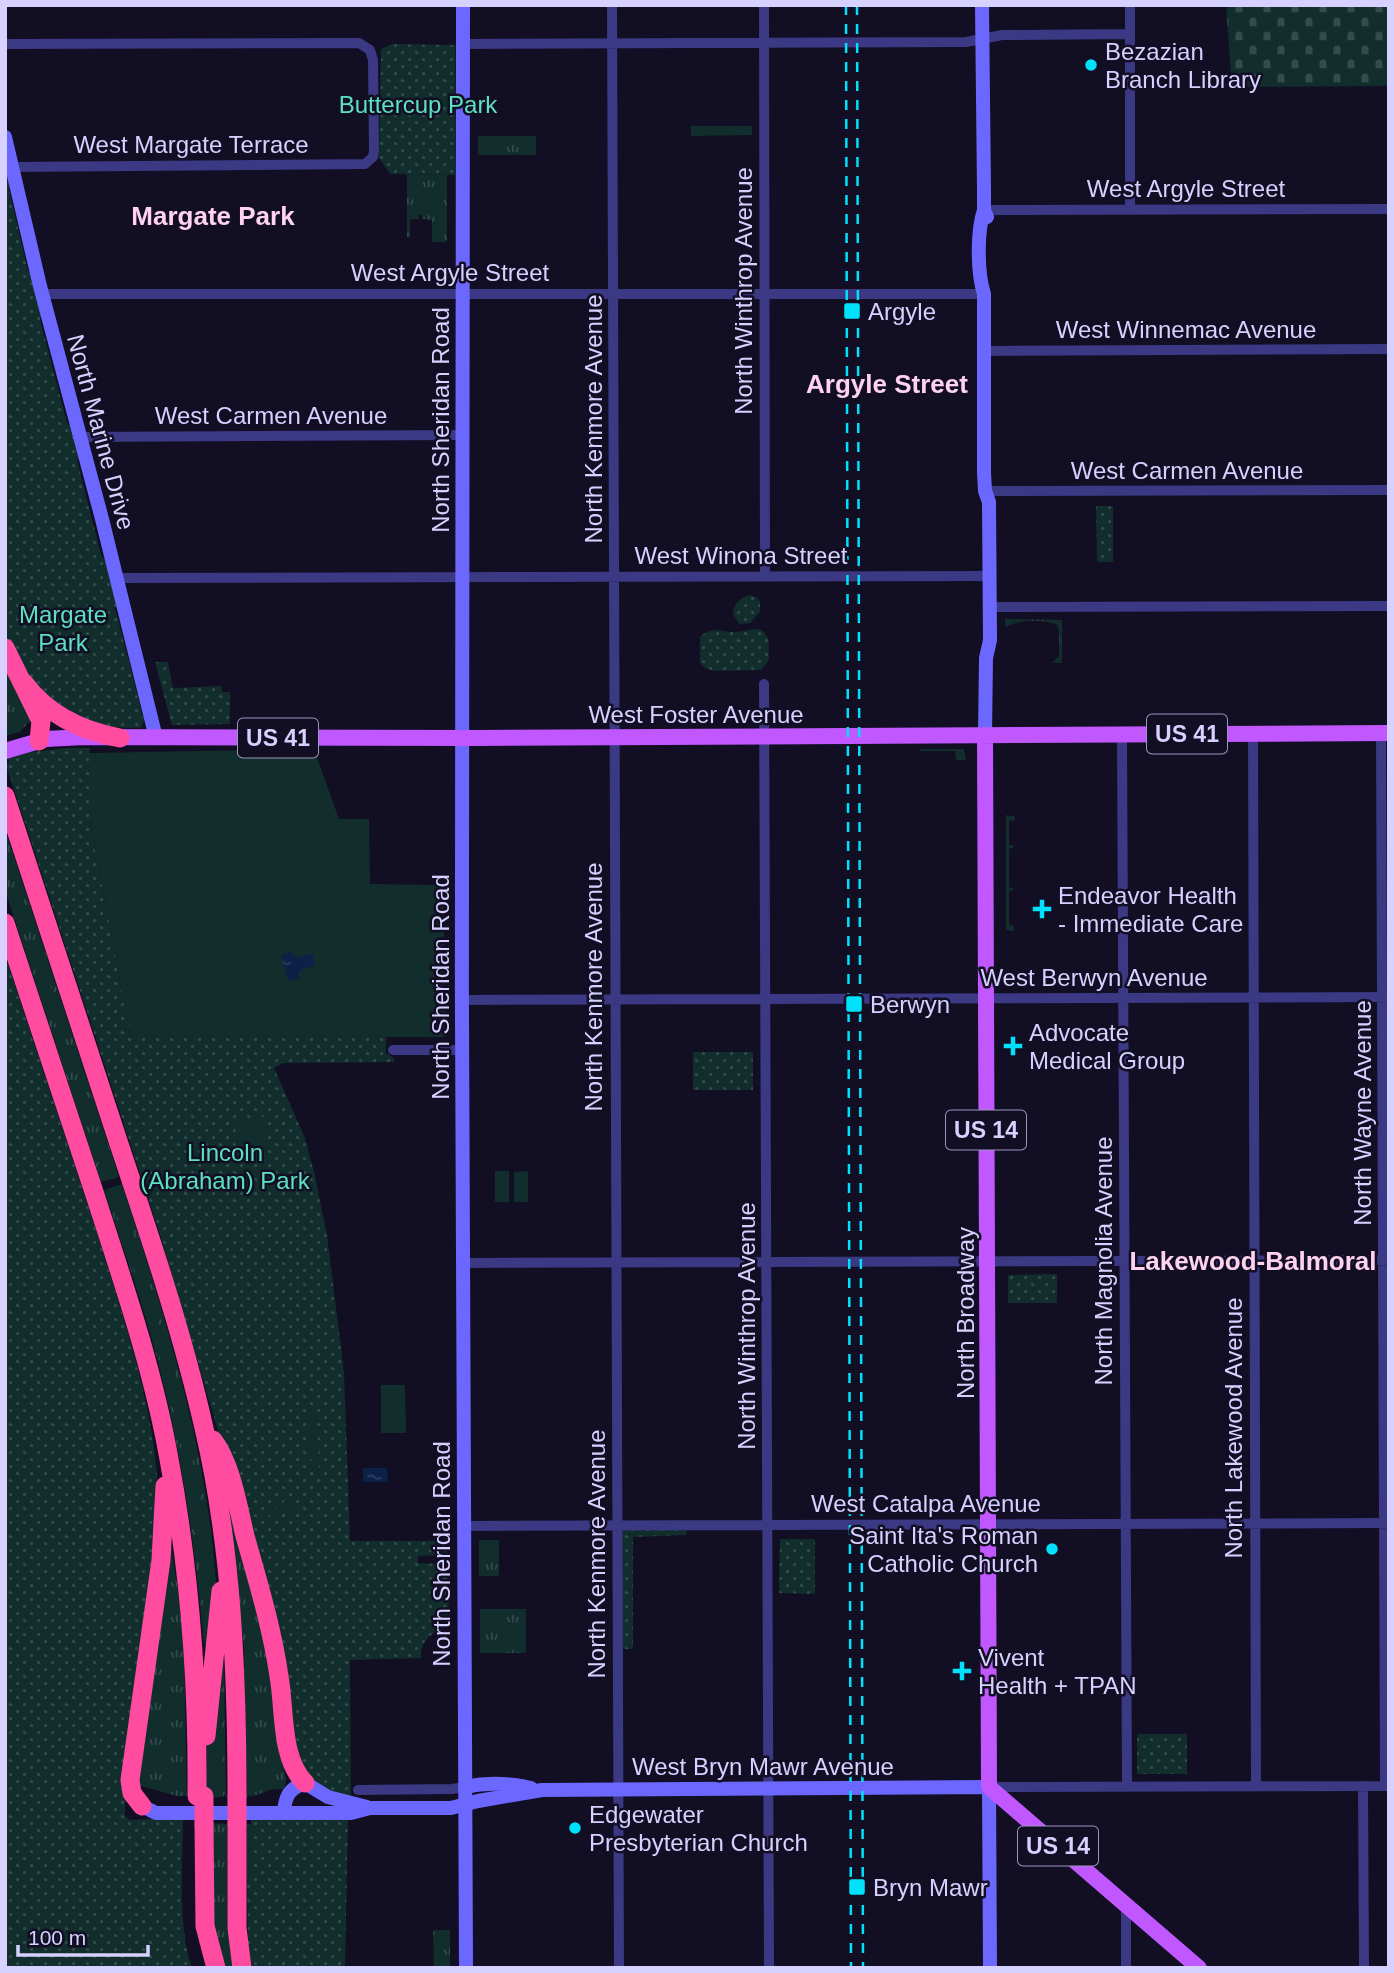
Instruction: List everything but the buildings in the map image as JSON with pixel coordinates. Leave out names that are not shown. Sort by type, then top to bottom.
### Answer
[{"type":"highway","name":"US 41","points":[[5,648],[23,683],[41,703],[92,732],[120,738]]},
{"type":"highway","points":[[23,683],[41,721],[39,741]]},
{"type":"highway","points":[[5,796],[148,1233],[204,1428],[224,1548],[234,1645],[237,1928],[242,1968]]},
{"type":"highway","points":[[5,923],[132,1307],[169,1457],[194,1645],[201,1796],[198,1938],[207,1968]]},
{"type":"highway","points":[[204,1428],[220,1449],[236,1499],[271,1630],[290,1758],[305,1783]]},
{"type":"highway","points":[[142,1806],[132,1793],[130,1780],[162,1553],[165,1518],[163,1495],[169,1457]]},
{"type":"highway","points":[[201,1796],[224,1548]]},
{"type":"highway","points":[[201,1824],[205,1926],[216,1968]]},
{"type":"main road","name":"North Sheridan Road","points":[[463,5],[464,577],[461,738],[466,1968]]},
{"type":"main road","name":"North Broadway","points":[[982,5],[984,210],[980,222],[980,281],[984,293],[985,491],[989,502],[981,640],[986,658]]},
{"type":"main road","name":"North Marine Drive","points":[[5,137],[42,294],[156,738]]},
{"type":"main road","name":"North Broadway","points":[[985,575],[990,607],[985,735],[990,1968]]},
{"type":"main road","name":"West Foster Avenue","points":[[5,751],[39,741],[66,737],[1385,734]]},
{"type":"main road","points":[[284,1812],[288,1793],[292,1788],[305,1783],[328,1797],[370,1808]]},
{"type":"main road","points":[[464,1787],[478,1784],[512,1784],[542,1790]]},
{"type":"main road","name":"West Bryn Mawr Avenue","points":[[142,1806],[156,1813],[351,1813],[370,1808],[452,1808],[542,1790],[989,1787]]},
{"type":"main road","name":"US 14","points":[[989,1787],[1199,1968]]},
{"type":"street","name":"North Kenmore Avenue","points":[[612,5],[619,1968]]},
{"type":"street","name":"North Winthrop Avenue","points":[[764,5],[765,576]]},
{"type":"street","points":[[1130,5],[1130,209]]},
{"type":"street","points":[[463,44],[965,42],[1002,34],[1130,34]]},
{"type":"street","name":"West Margate Terrace","points":[[5,44],[359,43],[370,50],[373,60],[374,151],[370,161],[360,165],[12,167]]},
{"type":"street","name":"West Argyle Street","points":[[984,210],[1389,209]]},
{"type":"street","name":"West Argyle Street","points":[[42,294],[984,293]]},
{"type":"street","name":"West Winnemac Avenue","points":[[984,351],[1389,349]]},
{"type":"street","name":"West Carmen Avenue","points":[[79,437],[463,435]]},
{"type":"street","name":"West Carmen Avenue","points":[[985,491],[1389,490]]},
{"type":"street","name":"West Winona Street","points":[[115,578],[985,575]]},
{"type":"street","points":[[990,607],[1389,606]]},
{"type":"street","name":"North Winthrop Avenue","points":[[764,684],[769,1968]]},
{"type":"street","name":"North Magnolia Avenue","points":[[1122,734],[1127,1787]]},
{"type":"street","name":"North Lakewood Avenue","points":[[1252,734],[1256,1786]]},
{"type":"street","name":"North Wayne Avenue","points":[[1385,734],[1387,1786]]},
{"type":"street","name":"West Berwyn Avenue","points":[[463,1000],[1385,997]]},
{"type":"street","points":[[393,1050],[463,1050]]},
{"type":"street","points":[[464,1263],[1386,1260]]},
{"type":"street","name":"West Catalpa Avenue","points":[[464,1526],[1386,1523]]},
{"type":"street","points":[[1363,1786],[1364,1968]]},
{"type":"street","name":"West Bryn Mawr Avenue","points":[[989,1787],[1387,1786]]},
{"type":"street","points":[[358,1790],[464,1787]]},
{"type":"street","points":[[1126,1905],[1126,1968]]},
{"type":"green space","points":[[1226,5],[1389,5],[1389,86],[1232,87]]},
{"type":"green space","name":"Buttercup Park","points":[[392,44],[455,45],[455,175],[390,174],[379,158],[381,49]]},
{"type":"green space","points":[[691,126],[752,126],[752,135],[691,136]]},
{"type":"green space","points":[[478,136],[536,136],[536,155],[478,155]]},
{"type":"green space","name":"Margate Park","points":[[5,159],[9,190],[28,271],[32,274],[42,313],[40,319],[67,423],[71,427],[79,457],[77,460],[101,555],[106,561],[117,603],[115,608],[144,721],[141,728],[99,727],[44,700],[5,639]]},
{"type":"green space","points":[[407,174],[447,175],[447,242],[432,242],[432,220],[423,219],[422,215],[419,215],[419,219],[410,219],[410,237],[407,237]]},
{"type":"green space","points":[[1096,506],[1113,506],[1113,562],[1097,562]]},
{"type":"green space","points":[[750,595],[760,601],[760,612],[750,623],[739,624],[733,614],[735,607],[740,599]]},
{"type":"green space","points":[[1005,619],[1062,620],[1062,663],[1052,663],[1059,656],[1057,625],[1045,621],[1031,621],[1005,627]]},
{"type":"green space","points":[[759,629],[768,638],[769,646],[769,660],[761,670],[714,671],[700,663],[700,637],[704,634],[712,631]]},
{"type":"green space","points":[[5,661],[36,720],[28,723],[20,732],[5,736]]},
{"type":"green space","points":[[155,662],[168,662],[174,688],[221,686],[222,692],[230,692],[230,724],[172,725]]},
{"type":"green space","name":"Lincoln (Abraham) Park","points":[[67,748],[90,748],[90,822],[131,1037],[386,1037],[386,1053],[394,1058],[394,1062],[283,1063],[274,1068],[305,1138],[327,1235],[344,1372],[350,1541],[448,1541],[448,1555],[418,1556],[418,1563],[448,1564],[449,1627],[428,1638],[421,1658],[350,1660],[351,1799],[326,1793],[298,1766],[262,1579],[158,1228],[6,765],[9,763],[8,758]]},
{"type":"green space","points":[[314,749],[339,819],[369,819],[370,884],[444,885],[445,1037],[131,1037],[90,822],[90,753]]},
{"type":"green space","points":[[920,749],[964,749],[966,760],[956,760],[955,751]]},
{"type":"green space","points":[[1006,815],[1015,817],[1015,820],[1009,821],[1009,845],[1015,846],[1009,849],[1009,887],[1015,889],[1009,891],[1009,925],[1014,926],[1014,931],[1006,930]]},
{"type":"green space","points":[[5,829],[119,1177],[101,1182],[5,890]]},
{"type":"green space","points":[[32,947],[38,949],[60,1013],[59,1024],[56,1025],[41,979],[34,967]]},
{"type":"green space","name":"Lincoln (Abraham) Park","points":[[5,955],[99,1239],[146,1402],[157,1469],[159,1503],[129,1802],[125,1802],[125,1816],[130,1820],[183,1817],[184,1933],[192,1968],[5,1968]]},
{"type":"green space","points":[[693,1052],[753,1052],[753,1090],[693,1090]]},
{"type":"green space","points":[[263,1116],[267,1149],[239,1153],[234,1121]]},
{"type":"green space","points":[[495,1171],[509,1171],[509,1202],[495,1202]]},
{"type":"green space","points":[[528,1171],[528,1202],[514,1202],[514,1172]]},
{"type":"green space","points":[[122,1184],[167,1326],[202,1471],[216,1578],[212,1644],[204,1644],[189,1516],[165,1390],[104,1190]]},
{"type":"green space","points":[[118,1186],[182,1401],[215,1586],[206,1638],[198,1540],[181,1440],[160,1355],[109,1189]]},
{"type":"green space","points":[[1057,1274],[1057,1303],[1008,1303],[1008,1275]]},
{"type":"green space","points":[[381,1385],[405,1385],[406,1433],[381,1433]]},
{"type":"green space","points":[[310,1412],[316,1416],[318,1475],[306,1435]]},
{"type":"green space","points":[[288,1497],[295,1502],[293,1515],[276,1512],[271,1517],[268,1514],[267,1510],[283,1506]]},
{"type":"green space","points":[[228,1498],[271,1660],[286,1782],[284,1790],[274,1789],[252,1796],[247,1796],[244,1649]]},
{"type":"green space","points":[[620,1530],[687,1530],[686,1535],[633,1537],[633,1649],[620,1649]]},
{"type":"green space","points":[[169,1533],[180,1603],[184,1653],[187,1796],[177,1796],[134,1784]]},
{"type":"green space","points":[[780,1539],[815,1539],[815,1594],[779,1593]]},
{"type":"green space","points":[[479,1540],[499,1540],[499,1576],[479,1576]]},
{"type":"green space","points":[[480,1609],[526,1609],[526,1653],[480,1653]]},
{"type":"green space","points":[[218,1658],[224,1658],[226,1796],[207,1796],[207,1750]]},
{"type":"green space","points":[[220,1696],[223,1797],[212,1797],[212,1750]]},
{"type":"green space","points":[[1137,1734],[1187,1734],[1187,1774],[1137,1774]]},
{"type":"green space","points":[[348,1819],[345,1968],[252,1968],[248,1949],[247,1879],[251,1878],[251,1820]]},
{"type":"green space","points":[[211,1823],[227,1824],[227,1925],[233,1968],[220,1968],[213,1948]]},
{"type":"green space","points":[[247,1824],[251,1824],[251,1879],[247,1879]]},
{"type":"green space","points":[[433,1930],[450,1930],[450,1968],[434,1968]]},
{"type":"water","points":[[290,951],[297,958],[312,953],[315,965],[301,970],[299,978],[290,981],[281,956]]},
{"type":"water","points":[[363,1468],[387,1468],[388,1482],[363,1482]]},
{"type":"railway","points":[[846,5],[851,1968]]},
{"type":"railway","points":[[857,5],[863,1968]]},
{"type":"place","name":"Bezazian Branch Library","points":[[1091,65]]},
{"type":"place","name":"Argyle","points":[[852,311]]},
{"type":"place","name":"Endeavor Health - Immediate Care","points":[[1042,909]]},
{"type":"place","name":"Berwyn","points":[[854,1004]]},
{"type":"place","name":"Advocate Medical Group","points":[[1013,1046]]},
{"type":"place","name":"Saint Ita's Roman Catholic Church","points":[[1052,1549]]},
{"type":"place","name":"Vivent Health + TPAN","points":[[962,1671]]},
{"type":"place","name":"Edgewater Presbyterian Church","points":[[575,1828]]},
{"type":"place","name":"Bryn Mawr","points":[[857,1887]]},
{"type":"district","name":"Margate Park","points":[[213,216]]},
{"type":"district","name":"Argyle Street","points":[[887,384]]},
{"type":"district","name":"Lakewood-Balmoral","points":[[1253,1261]]}]
